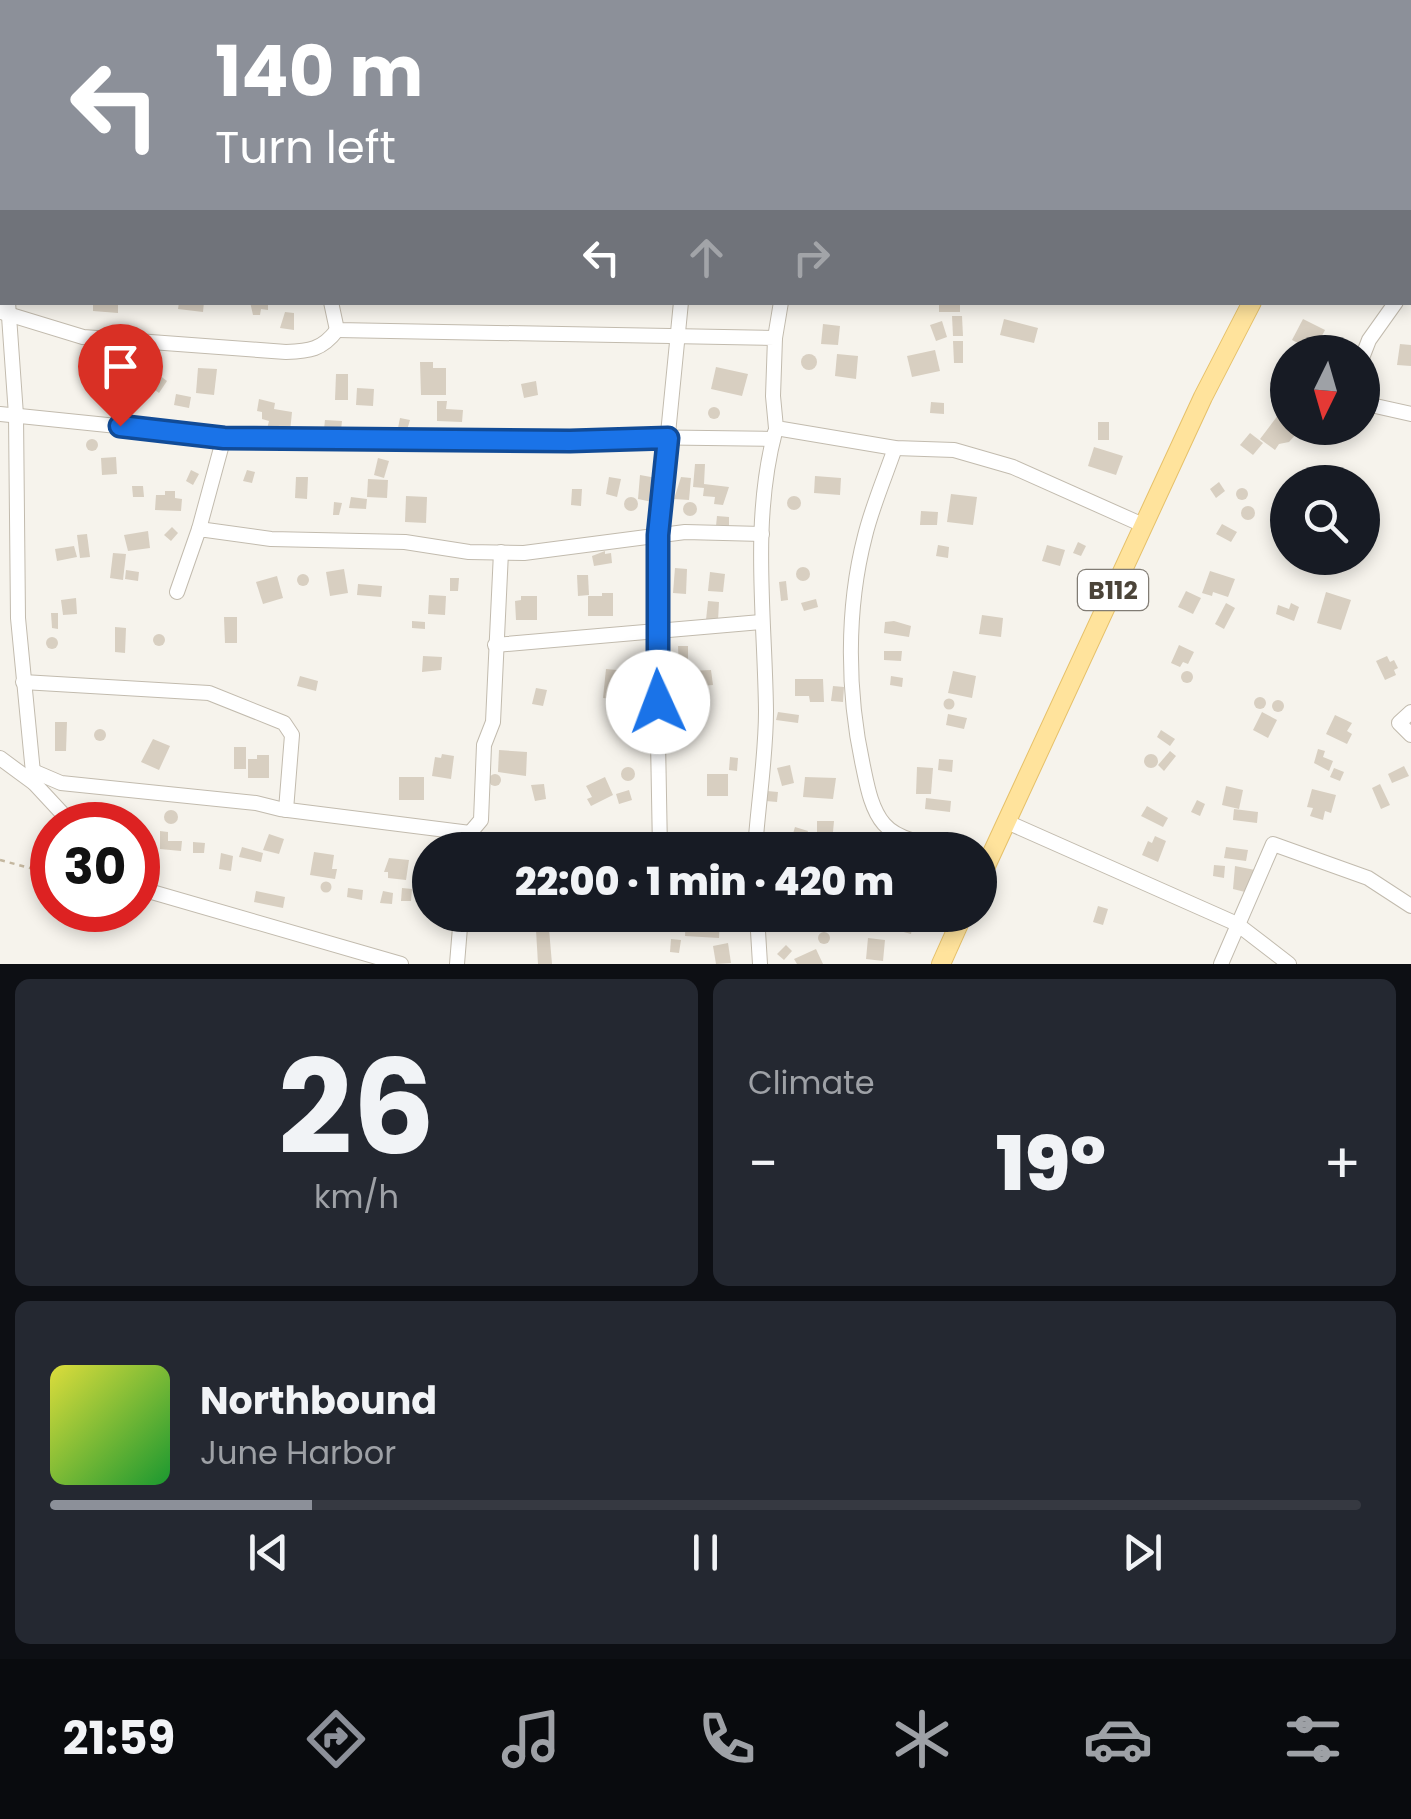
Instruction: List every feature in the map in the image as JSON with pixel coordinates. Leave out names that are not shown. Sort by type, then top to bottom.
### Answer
[{"type":"main road","name":"B112","points":[[997,836],[1250,305]]},
{"type":"main road","points":[[941,964],[956,932]]},
{"type":"street","points":[[53,802],[33,777],[22,682],[16,416],[6,309],[83,337],[286,352],[314,351],[328,341],[337,330],[333,305]]},
{"type":"street","points":[[660,832],[658,535],[681,305]]},
{"type":"street","points":[[757,832],[766,714],[762,534],[766,474],[775,433],[774,338],[780,305]]},
{"type":"street","points":[[1373,335],[1394,305]]},
{"type":"street","points":[[337,330],[774,338]]},
{"type":"street","points":[[1380,407],[1411,414]]},
{"type":"street","points":[[0,414],[224,438],[570,441],[775,433],[895,448],[954,450],[1013,466],[1143,526]]},
{"type":"street","points":[[177,592],[224,438]]},
{"type":"street","points":[[893,832],[882,822],[870,796],[856,731],[852,660],[856,586],[865,536],[895,448]]},
{"type":"street","points":[[199,529],[272,539],[404,542],[468,552],[524,553],[685,532],[762,534]]},
{"type":"street","points":[[471,832],[482,814],[484,745],[494,722],[500,552]]},
{"type":"street","points":[[496,644],[761,622]]},
{"type":"street","points":[[22,682],[209,693],[284,723],[292,735],[286,810]]},
{"type":"street","points":[[1411,712],[1400,723],[1411,735]]},
{"type":"street","points":[[0,758],[33,777],[62,783],[256,803],[462,832]]},
{"type":"street","points":[[1006,822],[1236,924],[1289,964]]},
{"type":"street","points":[[1220,964],[1273,844],[1368,878],[1411,906]]},
{"type":"street","points":[[160,894],[401,964]]},
{"type":"street","points":[[457,964],[460,932]]},
{"type":"street","points":[[758,932],[760,964]]},
{"type":"path","points":[[0,860],[30,868]]},
{"type":"building","points":[[93,305],[118,305],[118,313],[93,311]]},
{"type":"building","points":[[179,305],[204,305],[203,312],[178,309]]},
{"type":"building","points":[[251,305],[268,305],[268,310],[261,309],[260,315],[253,315]]},
{"type":"building","points":[[939,305],[960,305],[960,312],[939,312]]},
{"type":"building","points":[[285,312],[294,313],[294,330],[280,328]]},
{"type":"building","points":[[952,316],[962,316],[963,336],[953,336]]},
{"type":"building","points":[[1004,319],[1038,328],[1034,343],[1000,335]]},
{"type":"building","points":[[1303,319],[1325,330],[1322,335],[1295,335]]},
{"type":"building","points":[[942,321],[947,337],[936,341],[930,325]]},
{"type":"building","points":[[823,324],[840,326],[838,345],[821,344]]},
{"type":"building","points":[[953,341],[963,341],[963,363],[954,363]]},
{"type":"building","points":[[1400,344],[1411,345],[1411,366],[1397,365]]},
{"type":"building","points":[[935,350],[940,371],[912,377],[907,356]]},
{"type":"building","points":[[809,354],[817,362],[809,370],[801,362]]},
{"type":"building","points":[[837,354],[858,356],[856,379],[835,376]]},
{"type":"building","points":[[420,362],[446,368],[446,395],[421,395]]},
{"type":"building","points":[[716,367],[748,374],[742,396],[711,389]]},
{"type":"building","points":[[198,368],[217,369],[214,395],[196,393]]},
{"type":"building","points":[[336,374],[348,374],[348,400],[335,400]]},
{"type":"building","points":[[159,375],[167,381],[159,393],[151,387]]},
{"type":"building","points":[[100,378],[116,382],[112,398],[97,394]]},
{"type":"building","points":[[536,381],[538,395],[524,398],[521,384]]},
{"type":"building","points":[[357,388],[374,389],[373,406],[356,405]]},
{"type":"building","points":[[176,394],[191,397],[189,408],[174,405]]},
{"type":"building","points":[[259,399],[275,403],[274,409],[292,412],[290,432],[267,429],[269,421],[257,411]]},
{"type":"building","points":[[437,401],[447,401],[446,409],[463,410],[462,422],[437,421]]},
{"type":"building","points":[[931,402],[944,403],[944,414],[930,413]]},
{"type":"building","points":[[709,408],[719,408],[719,418],[709,418]]},
{"type":"building","points":[[400,418],[410,420],[407,430],[398,428]]},
{"type":"building","points":[[325,420],[342,421],[341,430],[324,429]]},
{"type":"building","points":[[1098,422],[1109,422],[1109,440],[1098,440]]},
{"type":"building","points":[[1270,426],[1270,445],[1278,445],[1275,450],[1260,439]]},
{"type":"building","points":[[1250,433],[1263,443],[1253,455],[1240,445]]},
{"type":"building","points":[[92,439],[98,445],[92,451],[86,445]]},
{"type":"building","points":[[1094,447],[1123,456],[1116,475],[1088,466]]},
{"type":"building","points":[[116,457],[117,474],[102,475],[101,458]]},
{"type":"building","points":[[378,458],[389,461],[384,478],[374,475]]},
{"type":"building","points":[[695,464],[705,464],[704,484],[729,487],[723,505],[714,504],[715,497],[703,496],[704,488],[693,487]]},
{"type":"building","points":[[191,470],[199,474],[193,485],[186,481]]},
{"type":"building","points":[[247,470],[255,472],[252,483],[243,481]]},
{"type":"building","points":[[640,475],[662,479],[657,503],[638,499]]},
{"type":"building","points":[[815,476],[841,478],[840,495],[814,493]]},
{"type":"building","points":[[296,477],[308,477],[307,499],[295,498]]},
{"type":"building","points":[[609,477],[621,479],[617,497],[606,494]]},
{"type":"building","points":[[681,477],[691,478],[689,500],[674,499]]},
{"type":"building","points":[[368,479],[388,480],[387,498],[367,497]]},
{"type":"building","points":[[1219,482],[1225,491],[1216,498],[1210,489]]},
{"type":"building","points":[[132,486],[143,486],[144,497],[133,497]]},
{"type":"building","points":[[1242,488],[1248,494],[1242,500],[1236,494]]},
{"type":"building","points":[[572,489],[582,489],[581,506],[571,505]]},
{"type":"building","points":[[165,491],[175,491],[175,498],[182,499],[181,511],[155,510],[156,495],[165,495]]},
{"type":"building","points":[[951,494],[977,497],[973,525],[947,522]]},
{"type":"building","points":[[406,496],[427,497],[426,523],[405,522]]},
{"type":"building","points":[[794,496],[801,503],[794,510],[787,503]]},
{"type":"building","points":[[351,497],[367,499],[366,509],[349,508]]},
{"type":"building","points":[[631,497],[638,504],[631,511],[624,504]]},
{"type":"building","points":[[334,502],[342,503],[339,515],[333,515]]},
{"type":"building","points":[[690,502],[697,509],[690,516],[683,509]]},
{"type":"building","points":[[1248,506],[1255,513],[1248,520],[1241,513]]},
{"type":"building","points":[[921,511],[938,512],[937,525],[920,525]]},
{"type":"building","points":[[717,516],[729,517],[729,527],[716,526]]},
{"type":"building","points":[[1222,524],[1237,532],[1231,542],[1216,534]]},
{"type":"building","points":[[172,527],[178,533],[171,541],[164,535]]},
{"type":"building","points":[[148,531],[150,548],[128,551],[124,535]]},
{"type":"building","points":[[87,534],[90,557],[80,558],[77,535]]},
{"type":"building","points":[[1078,542],[1086,546],[1081,556],[1073,553]]},
{"type":"building","points":[[938,545],[949,547],[948,558],[936,556]]},
{"type":"building","points":[[1047,545],[1065,550],[1060,566],[1042,561]]},
{"type":"building","points":[[74,546],[77,557],[57,561],[55,549]]},
{"type":"building","points":[[113,553],[126,554],[123,580],[110,578]]},
{"type":"building","points":[[611,553],[612,563],[594,566],[592,556]]},
{"type":"building","points":[[803,567],[810,574],[803,581],[796,574]]},
{"type":"building","points":[[675,568],[687,569],[686,594],[673,593]]},
{"type":"building","points":[[344,569],[348,593],[330,596],[326,572]]},
{"type":"building","points":[[126,570],[139,572],[138,581],[125,579]]},
{"type":"building","points":[[1210,571],[1235,579],[1228,597],[1202,593]]},
{"type":"building","points":[[710,572],[725,574],[723,592],[708,591]]},
{"type":"building","points":[[298,575],[308,575],[308,585],[298,585]]},
{"type":"building","points":[[577,575],[588,575],[589,595],[578,596]]},
{"type":"building","points":[[277,576],[283,598],[263,604],[256,582]]},
{"type":"building","points":[[450,578],[459,578],[458,591],[450,591]]},
{"type":"building","points":[[786,581],[788,600],[781,601],[779,582]]},
{"type":"building","points":[[358,584],[382,586],[381,597],[357,595]]},
{"type":"building","points":[[1186,591],[1201,598],[1193,614],[1178,607]]},
{"type":"building","points":[[1326,592],[1351,600],[1341,630],[1317,623]]},
{"type":"building","points":[[613,593],[613,616],[588,616],[588,596]]},
{"type":"building","points":[[429,595],[446,596],[445,615],[428,614]]},
{"type":"building","points":[[521,596],[537,596],[537,620],[516,620],[515,601],[521,600]]},
{"type":"building","points":[[76,598],[77,614],[63,615],[61,600]]},
{"type":"building","points":[[816,599],[818,607],[804,611],[801,603]]},
{"type":"building","points":[[708,601],[719,602],[718,621],[706,620]]},
{"type":"building","points":[[1226,603],[1235,608],[1224,629],[1215,624]]},
{"type":"building","points":[[1291,603],[1299,607],[1294,621],[1276,614],[1278,605],[1289,609]]},
{"type":"building","points":[[51,613],[58,613],[58,629],[52,628]]},
{"type":"building","points":[[982,615],[1003,618],[1001,637],[979,634]]},
{"type":"building","points":[[224,617],[237,617],[237,643],[225,643]]},
{"type":"building","points":[[412,621],[425,622],[425,629],[412,628]]},
{"type":"building","points":[[885,622],[911,626],[909,637],[884,633]]},
{"type":"building","points":[[115,627],[126,628],[125,653],[115,652]]},
{"type":"building","points":[[154,635],[164,635],[164,645],[154,645]]},
{"type":"building","points":[[52,637],[58,643],[52,649],[46,643]]},
{"type":"building","points":[[1179,645],[1194,652],[1188,664],[1183,662],[1180,667],[1171,663]]},
{"type":"building","points":[[678,646],[688,646],[688,669],[679,669]]},
{"type":"building","points":[[884,651],[902,651],[901,661],[884,660]]},
{"type":"building","points":[[423,656],[442,657],[441,670],[422,672]]},
{"type":"building","points":[[1387,656],[1398,668],[1394,670],[1396,675],[1385,680],[1376,661]]},
{"type":"building","points":[[606,669],[627,671],[622,694],[616,699],[603,698]]},
{"type":"building","points":[[711,670],[713,685],[690,687],[689,671]]},
{"type":"building","points":[[953,671],[976,676],[972,698],[948,693]]},
{"type":"building","points":[[1187,671],[1193,677],[1187,683],[1181,677]]},
{"type":"building","points":[[300,676],[318,681],[316,691],[297,686]]},
{"type":"building","points":[[891,676],[903,678],[902,687],[890,685]]},
{"type":"building","points":[[795,679],[823,679],[824,702],[795,696]]},
{"type":"building","points":[[833,686],[844,687],[843,702],[831,701]]},
{"type":"building","points":[[536,688],[547,690],[543,706],[532,704]]},
{"type":"building","points":[[1260,697],[1266,703],[1260,709],[1254,703]]},
{"type":"building","points":[[949,698],[955,704],[949,710],[943,704]]},
{"type":"building","points":[[1278,700],[1284,706],[1278,712],[1272,706]]},
{"type":"building","points":[[778,712],[799,715],[798,723],[776,720]]},
{"type":"building","points":[[1262,712],[1277,720],[1268,738],[1253,730]]},
{"type":"building","points":[[948,714],[967,718],[964,729],[946,725]]},
{"type":"building","points":[[1335,715],[1352,723],[1347,731],[1352,734],[1347,744],[1326,734]]},
{"type":"building","points":[[55,722],[67,722],[66,751],[55,751]]},
{"type":"building","points":[[100,729],[106,735],[100,741],[94,735]]},
{"type":"building","points":[[1161,730],[1175,739],[1170,746],[1157,737]]},
{"type":"building","points":[[153,739],[170,746],[159,770],[141,762]]},
{"type":"building","points":[[234,747],[246,747],[246,769],[234,769]]},
{"type":"building","points":[[1318,749],[1325,751],[1323,757],[1333,761],[1329,771],[1314,763]]},
{"type":"building","points":[[499,750],[527,752],[526,776],[498,772]]},
{"type":"building","points":[[1170,751],[1176,756],[1164,771],[1158,765]]},
{"type":"building","points":[[442,754],[454,756],[451,779],[432,776],[435,757],[441,758]]},
{"type":"building","points":[[1151,754],[1158,761],[1151,768],[1144,761]]},
{"type":"building","points":[[257,755],[269,755],[269,778],[248,778],[248,759],[257,759]]},
{"type":"building","points":[[730,757],[738,758],[737,771],[729,770]]},
{"type":"building","points":[[939,759],[953,760],[952,772],[938,770]]},
{"type":"building","points":[[790,765],[794,783],[782,786],[777,768]]},
{"type":"building","points":[[1404,766],[1409,776],[1392,783],[1388,774]]},
{"type":"building","points":[[628,767],[635,774],[628,781],[621,774]]},
{"type":"building","points":[[917,767],[933,768],[931,794],[916,794]]},
{"type":"building","points":[[1334,768],[1344,772],[1340,781],[1330,777]]},
{"type":"building","points":[[707,774],[728,774],[728,796],[707,796]]},
{"type":"building","points":[[490,775],[500,775],[500,785],[490,785]]},
{"type":"building","points":[[399,777],[424,777],[424,800],[399,800]]},
{"type":"building","points":[[605,777],[613,795],[591,806],[587,799],[592,797],[586,786]]},
{"type":"building","points":[[805,777],[836,778],[833,799],[803,797]]},
{"type":"building","points":[[544,784],[546,799],[535,801],[531,785]]},
{"type":"building","points":[[1380,784],[1390,805],[1381,809],[1372,788]]},
{"type":"building","points":[[1226,786],[1243,790],[1239,809],[1222,805]]},
{"type":"building","points":[[1312,789],[1336,795],[1331,813],[1325,811],[1323,820],[1310,816],[1313,808],[1307,807]]},
{"type":"building","points":[[629,790],[632,800],[619,804],[616,794]]},
{"type":"building","points":[[767,791],[778,792],[777,802],[766,801]]},
{"type":"building","points":[[926,798],[951,801],[950,812],[925,809]]},
{"type":"building","points":[[1197,800],[1205,804],[1200,816],[1191,812]]},
{"type":"building","points":[[1147,806],[1168,818],[1163,827],[1141,816]]},
{"type":"building","points":[[1234,809],[1258,812],[1257,823],[1233,820]]},
{"type":"building","points":[[171,810],[178,817],[171,824],[164,817]]},
{"type":"building","points":[[817,821],[834,821],[833,832],[817,832]]},
{"type":"building","points":[[160,831],[168,832],[168,841],[182,841],[181,851],[160,849]]},
{"type":"building","points":[[269,834],[284,839],[279,854],[263,850]]},
{"type":"building","points":[[1155,836],[1166,841],[1158,862],[1142,855]]},
{"type":"building","points":[[193,842],[205,843],[204,853],[193,853]]},
{"type":"building","points":[[242,847],[263,853],[261,862],[239,857]]},
{"type":"building","points":[[1226,847],[1248,850],[1246,861],[1224,858]]},
{"type":"building","points":[[314,852],[334,855],[335,879],[310,875]]},
{"type":"building","points":[[221,853],[233,856],[231,871],[219,869]]},
{"type":"building","points":[[389,858],[409,860],[406,880],[388,878],[388,872],[384,872]]},
{"type":"building","points":[[1214,865],[1225,866],[1224,878],[1213,876]]},
{"type":"building","points":[[1235,866],[1255,870],[1249,893],[1233,889]]},
{"type":"building","points":[[326,881],[332,887],[326,893],[320,887]]},
{"type":"building","points":[[348,888],[363,890],[362,900],[347,897]]},
{"type":"building","points":[[402,888],[412,889],[411,901],[401,901]]},
{"type":"building","points":[[256,891],[285,897],[283,908],[254,902]]},
{"type":"building","points":[[383,891],[393,893],[392,904],[380,903]]},
{"type":"building","points":[[1098,906],[1108,909],[1103,925],[1093,922]]},
{"type":"building","points":[[536,932],[549,932],[552,964],[538,964]]},
{"type":"building","points":[[685,932],[719,932],[719,938],[685,936]]},
{"type":"building","points":[[820,934],[828,934],[828,942],[820,942]]},
{"type":"building","points":[[868,938],[885,940],[883,961],[866,959]]},
{"type":"building","points":[[671,939],[681,940],[679,953],[670,952]]},
{"type":"building","points":[[728,943],[731,963],[716,964],[713,946]]},
{"type":"building","points":[[786,945],[792,951],[784,960],[777,954]]},
{"type":"building","points":[[816,949],[823,964],[797,964],[794,959]]},
{"type":"route","points":[[120,426],[224,438],[668,438],[658,535],[658,702]]}]
